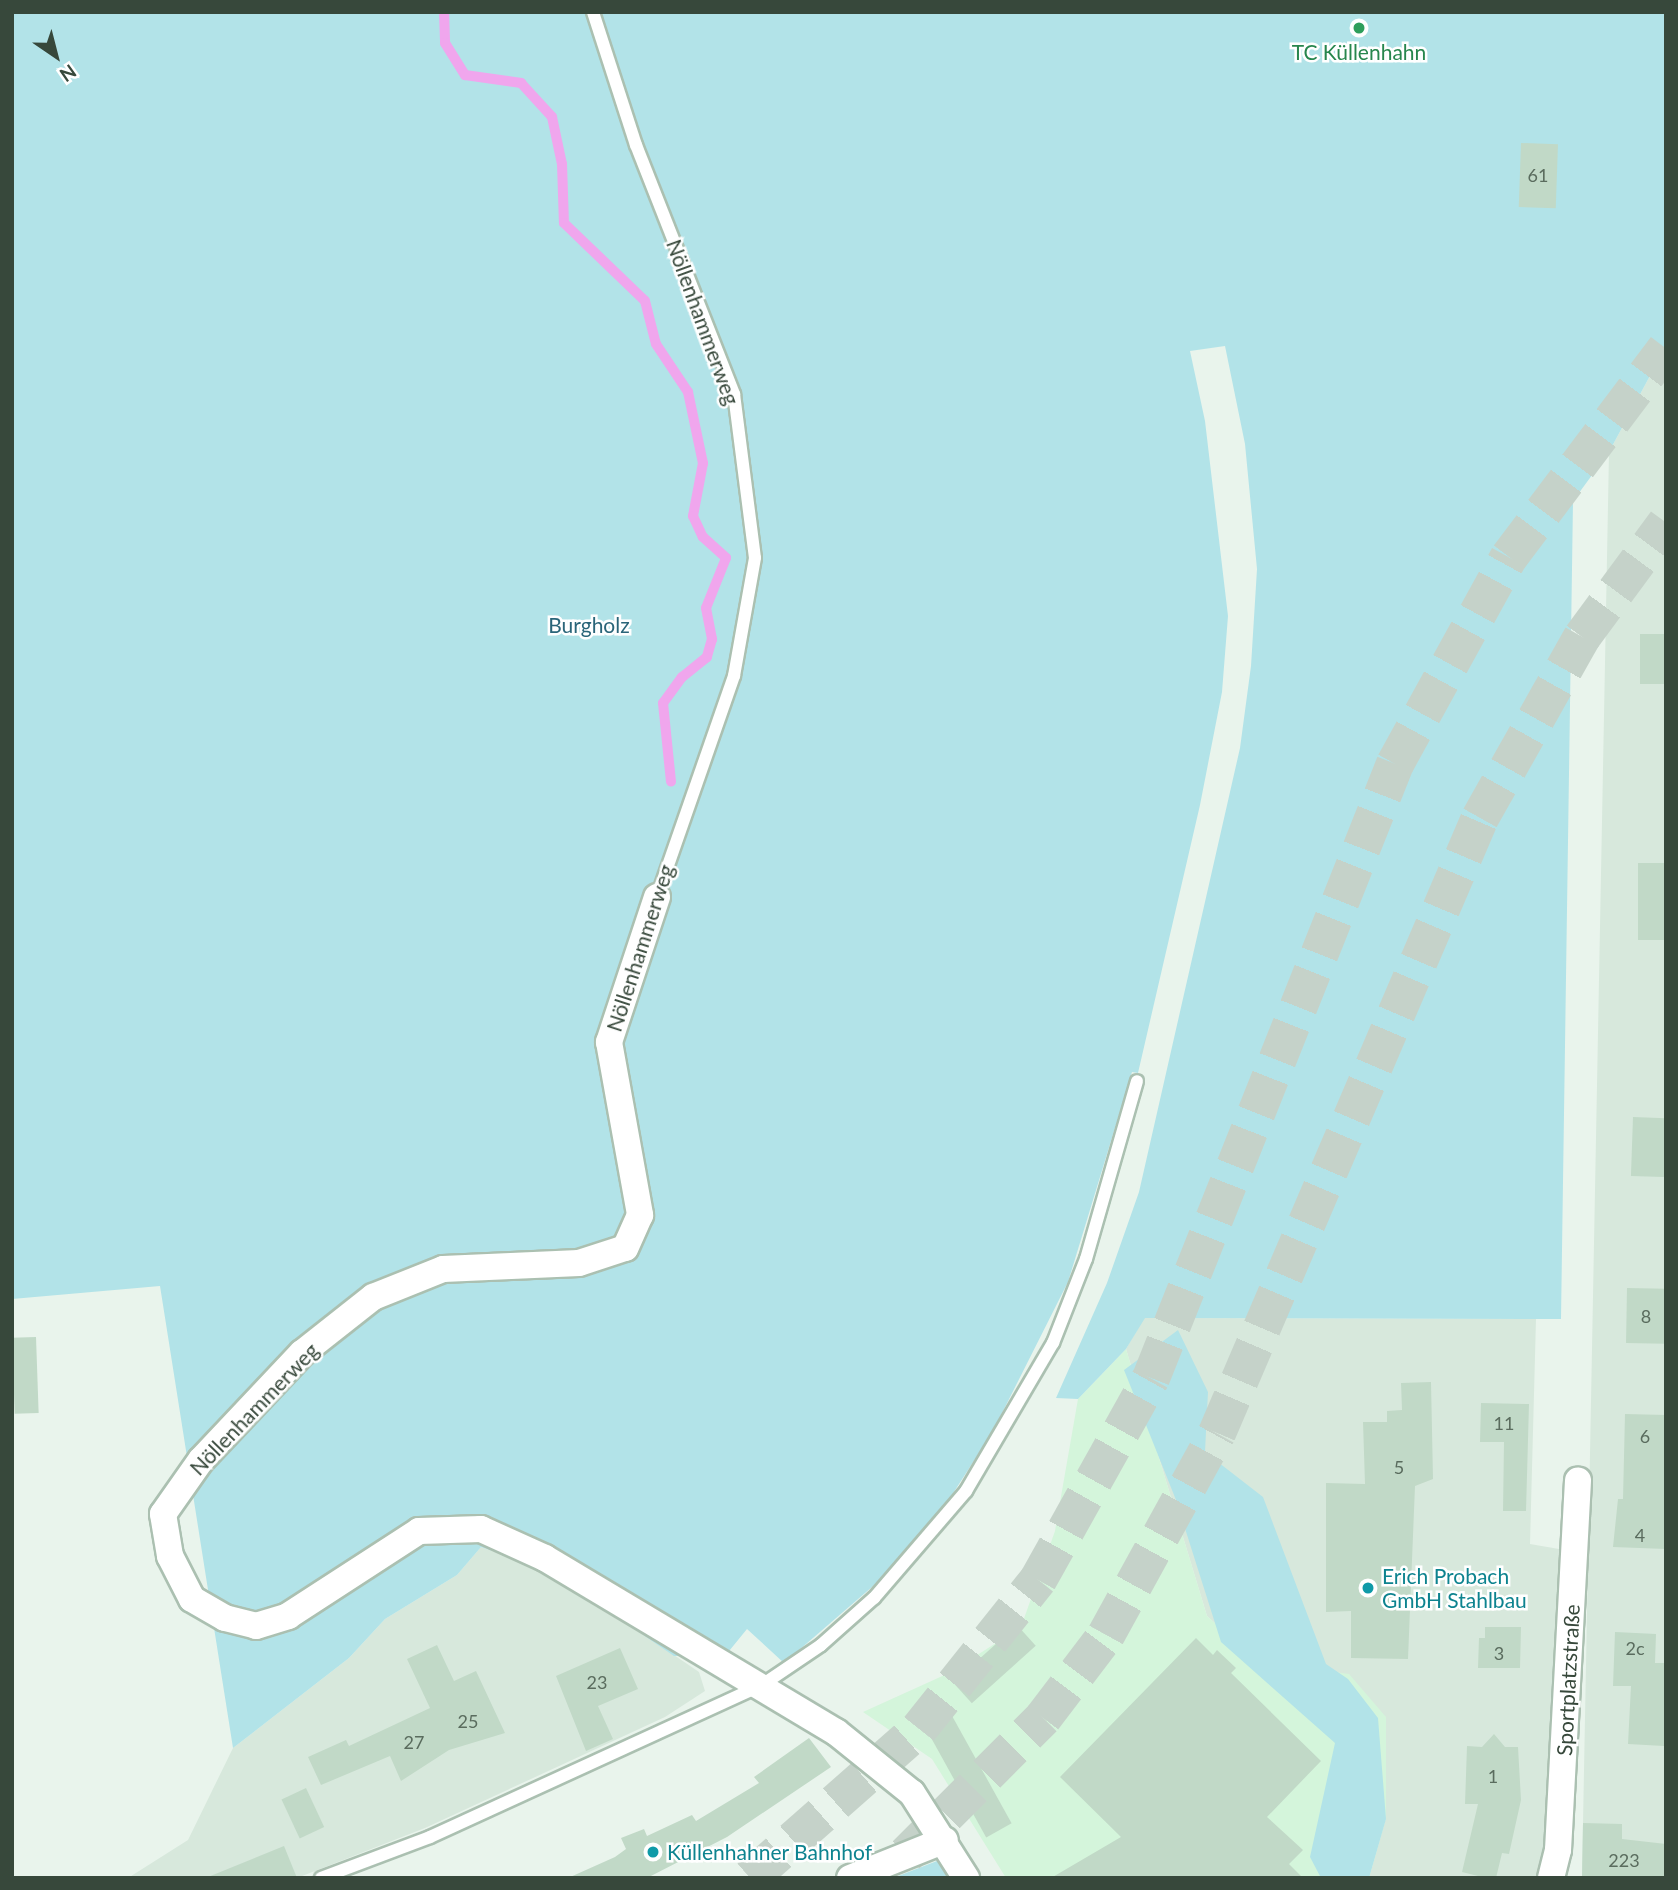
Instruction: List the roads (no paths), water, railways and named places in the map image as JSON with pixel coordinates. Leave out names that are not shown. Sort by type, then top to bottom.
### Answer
[{"type":"street","name":"Nöllenhammerweg","points":[[657,897],[609,1042],[640,1215],[625,1248],[579,1263],[443,1269],[373,1297],[275,1381],[201,1460],[163,1514],[170,1556],[192,1599],[225,1618],[256,1626],[288,1616],[419,1531],[481,1529],[545,1558],[762,1685],[836,1732],[912,1793],[945,1840],[966,1878]]},
{"type":"street","name":"Sportplatzstraße","points":[[1551,1878],[1558,1850],[1578,1481]]},
{"type":"street","points":[[850,1878],[945,1840]]},
{"type":"lane","name":"Nöllenhammerweg","points":[[593,12],[636,145],[734,394],[755,558],[734,676],[657,897]]},
{"type":"lane","points":[[321,1878],[430,1837],[762,1685],[821,1645],[874,1598],[966,1491],[1054,1343],[1086,1259],[1137,1081]]},
{"type":"waterway","points":[[444,12],[445,43],[465,75],[521,83],[552,117],[562,164],[564,223],[645,301],[656,344],[688,392],[703,463],[693,516],[703,537],[726,558],[706,608],[712,639],[707,657],[682,677],[663,703],[671,782]]},
{"type":"tunnel","points":[[750,1878],[919,1729],[1038,1580],[1151,1378],[1395,764],[1509,557],[1666,349]]},
{"type":"tunnel","points":[[906,1855],[1043,1718],[1106,1635],[1217,1433],[1480,818],[1582,637],[1666,523]]},
{"type":"place","name":"TC Küllenhahn","points":[[1359,28]]},
{"type":"place","name":"Erich Probach GmbH Stahlbau","points":[[1368,1588]]},
{"type":"place","name":"Küllenhahner Bahnhof","points":[[653,1852]]},
{"type":"park label","name":"Burgholz","points":[[589,625]]}]
